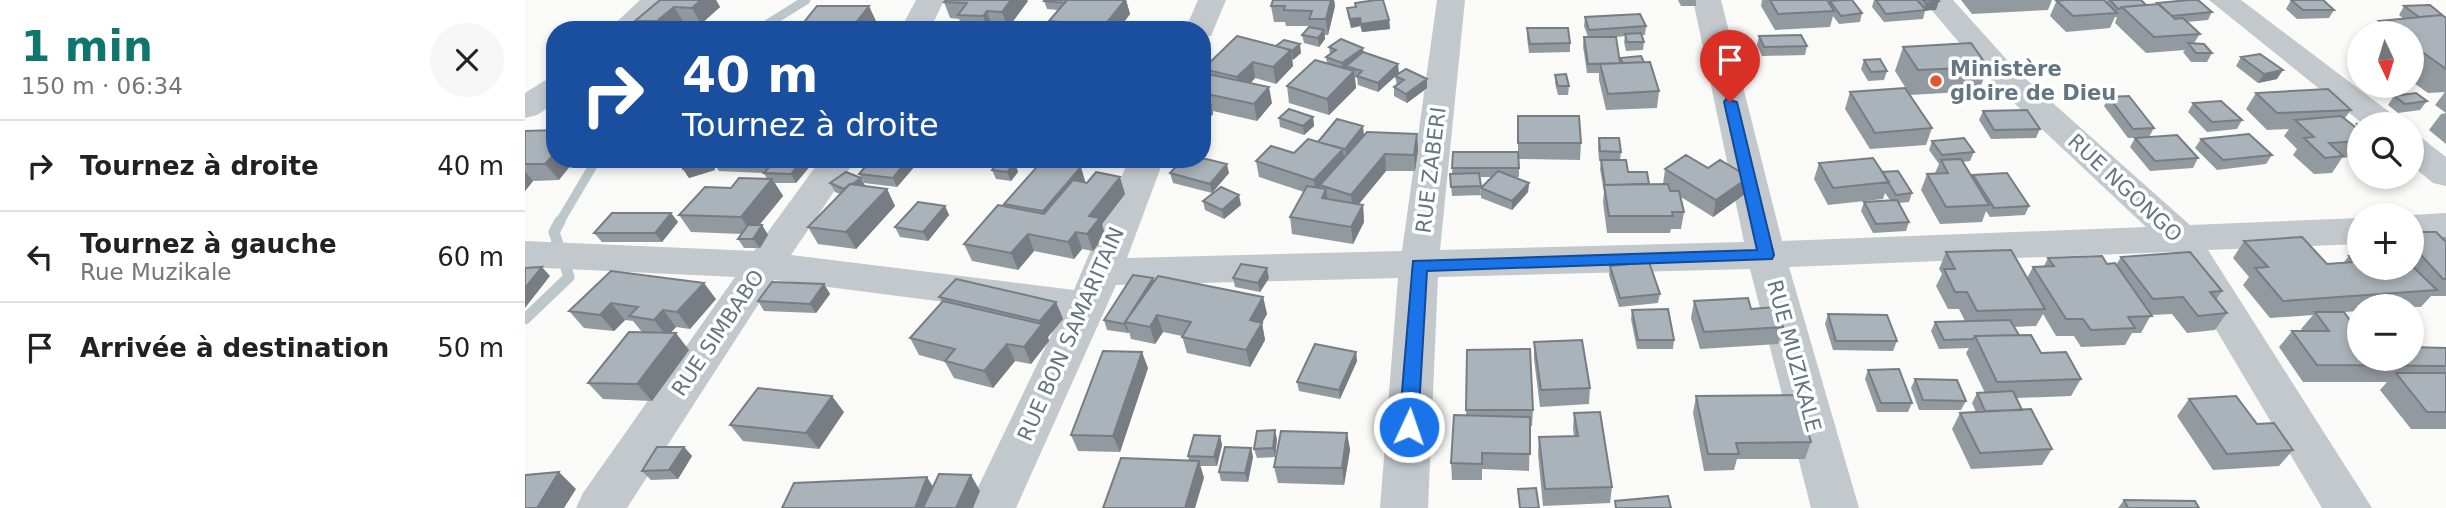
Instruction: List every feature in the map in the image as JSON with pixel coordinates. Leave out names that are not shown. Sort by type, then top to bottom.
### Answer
[{"type":"street","points":[[634,21],[658,0]]},
{"type":"street","points":[[920,21],[930,0]]},
{"type":"street","points":[[1204,21],[1212,0]]},
{"type":"street","name":"RUE ZABERI","points":[[1403,508],[1419,265],[1451,0]]},
{"type":"street","name":"RUE MUZIKALE","points":[[1707,0],[1766,255],[1835,508]]},
{"type":"street","name":"RUE NGONGO","points":[[1937,0],[2007,79],[2182,239],[2348,508]]},
{"type":"street","points":[[2223,0],[2368,112]]},
{"type":"street","points":[[525,108],[546,94]]},
{"type":"street","points":[[2424,157],[2446,175]]},
{"type":"street","name":"RUE SIMBABO","points":[[600,508],[833,168]]},
{"type":"street","name":"RUE BON SAMARITAIN","points":[[992,508],[1094,289],[1143,168]]},
{"type":"street","points":[[2424,227],[2446,226]]},
{"type":"street","points":[[549,255],[764,265],[1094,289],[1419,265],[1766,255],[2347,231]]},
{"type":"building","points":[[660,0],[701,0],[692,8],[674,7],[657,21],[635,21]]},
{"type":"building","points":[[1011,0],[1002,12],[987,11],[983,16],[958,15],[967,3],[944,2]]},
{"type":"building","points":[[1045,0],[1067,0],[1065,3]]},
{"type":"building","points":[[1067,0],[1125,0],[1108,21],[1049,21]]},
{"type":"building","points":[[1273,0],[1331,0],[1326,19],[1309,19],[1312,11],[1284,10],[1285,6],[1271,6]]},
{"type":"building","points":[[1383,0],[1389,20],[1361,24],[1360,18],[1350,19],[1347,8],[1356,7],[1355,3]]},
{"type":"building","points":[[1770,0],[1827,0],[1834,11],[1778,14]]},
{"type":"building","points":[[1852,0],[1862,13],[1841,16],[1830,1]]},
{"type":"building","points":[[1876,0],[1917,0],[1926,10],[1886,14]]},
{"type":"building","points":[[2104,0],[2117,13],[2073,16],[2057,1]]},
{"type":"building","points":[[2110,0],[2141,0],[2146,5],[2118,9]]},
{"type":"building","points":[[2198,0],[2212,12],[2172,16],[2157,3]]},
{"type":"building","points":[[2291,0],[2323,0],[2334,10],[2303,10]]},
{"type":"building","points":[[2159,4],[2175,19],[2183,18],[2200,34],[2154,37],[2122,7]]},
{"type":"building","points":[[2430,5],[2446,18],[2442,15],[2419,17],[2404,6]]},
{"type":"building","points":[[817,6],[869,6],[857,21],[805,21]]},
{"type":"building","points":[[1640,14],[1646,26],[1589,30],[1585,17]]},
{"type":"building","points":[[2442,15],[2446,18],[2446,69],[2424,53],[2424,21],[2379,21]]},
{"type":"building","points":[[1309,27],[1324,30],[1318,38],[1302,35]]},
{"type":"building","points":[[1527,28],[1568,28],[1570,43],[1530,44]]},
{"type":"building","points":[[1641,33],[1644,42],[1627,42],[1625,34]]},
{"type":"building","points":[[1801,35],[1807,46],[1764,47],[1759,36]]},
{"type":"building","points":[[1237,36],[1291,50],[1273,67],[1253,62],[1237,77],[1211,71],[1211,61]]},
{"type":"building","points":[[1584,37],[1616,37],[1620,63],[1588,64]]},
{"type":"building","points":[[1341,39],[1363,48],[1342,63],[1326,57],[1336,50],[1329,47]]},
{"type":"building","points":[[1284,40],[1300,44],[1292,51],[1276,46]]},
{"type":"building","points":[[1971,43],[1988,67],[1918,70],[1903,47]]},
{"type":"building","points":[[2188,43],[2204,44],[2212,53],[2196,53]]},
{"type":"building","points":[[1363,52],[1398,64],[1378,83],[1357,76],[1362,71],[1346,66]]},
{"type":"building","points":[[2260,54],[2283,70],[2264,74],[2241,57]]},
{"type":"building","points":[[1641,56],[1644,62],[1623,63],[1620,58]]},
{"type":"building","points":[[1880,59],[1887,71],[1871,72],[1864,60]]},
{"type":"building","points":[[1315,60],[1354,71],[1327,99],[1287,86]]},
{"type":"building","points":[[1650,62],[1659,91],[1608,94],[1600,64]]},
{"type":"building","points":[[1406,69],[1427,79],[1406,94],[1394,87],[1404,80],[1395,76]]},
{"type":"building","points":[[1566,74],[1569,86],[1558,86],[1555,75]]},
{"type":"building","points":[[1211,75],[1269,87],[1254,104],[1211,95]]},
{"type":"building","points":[[1905,88],[1932,128],[1875,133],[1850,92]]},
{"type":"building","points":[[2328,89],[2351,110],[2277,113],[2256,93]]},
{"type":"building","points":[[2129,96],[2154,128],[2133,129],[2109,97]]},
{"type":"building","points":[[2397,98],[2423,98],[2427,101],[2405,104]]},
{"type":"building","points":[[2221,101],[2242,120],[2212,122],[2193,103]]},
{"type":"building","points":[[1289,109],[1313,117],[1303,126],[1279,118]]},
{"type":"building","points":[[2027,110],[2040,129],[1994,130],[1983,111]]},
{"type":"building","points":[[1518,116],[1579,116],[1581,143],[1518,143]]},
{"type":"building","points":[[2341,116],[2347,121],[2347,142],[2329,143],[2343,156],[2325,158],[2304,138],[2314,137],[2295,120]]},
{"type":"building","points":[[1337,119],[1363,126],[1345,149],[1318,142]]},
{"type":"building","points":[[546,130],[545,164],[525,164],[525,131]]},
{"type":"building","points":[[1367,132],[1417,134],[1414,155],[1385,154],[1351,195],[1320,185]]},
{"type":"building","points":[[2249,134],[2272,155],[2223,160],[2201,139]]},
{"type":"building","points":[[2177,135],[2198,158],[2155,161],[2135,138]]},
{"type":"building","points":[[1599,138],[1619,138],[1621,152],[1600,151]]},
{"type":"building","points":[[1964,138],[1974,152],[1942,155],[1932,141]]},
{"type":"building","points":[[1308,139],[1343,149],[1314,180],[1256,161],[1271,146],[1294,153]]},
{"type":"building","points":[[1453,152],[1518,152],[1519,168],[1452,168]]},
{"type":"building","points":[[1686,155],[1708,168],[1720,160],[1749,177],[1716,200],[1665,169]]},
{"type":"building","points":[[1873,158],[1889,182],[1833,188],[1819,163]]},
{"type":"building","points":[[1961,159],[1989,205],[1946,207],[1927,174],[1948,173],[1941,160]]},
{"type":"building","points":[[1211,160],[1227,164],[1210,184],[1170,173],[1175,168],[1211,168]]},
{"type":"building","points":[[1601,160],[1626,160],[1628,172],[1647,172],[1649,184],[1605,185]]},
{"type":"building","points":[[768,168],[796,168],[791,174],[764,173]]},
{"type":"building","points":[[864,168],[901,168],[893,178],[859,174]]},
{"type":"building","points":[[994,168],[1011,168],[1007,172],[992,170]]},
{"type":"building","points":[[1036,168],[1080,168],[1043,211],[1004,204]]},
{"type":"building","points":[[1498,171],[1529,183],[1512,201],[1481,188]]},
{"type":"building","points":[[1898,171],[1912,193],[1896,195],[1882,172]]},
{"type":"building","points":[[846,172],[861,178],[844,189],[830,183]]},
{"type":"building","points":[[1096,172],[1120,177],[1089,216],[1100,218],[1087,234],[1076,232],[1068,242],[1028,234],[1011,253],[964,244],[998,205],[1044,214],[1073,180],[1087,183]]},
{"type":"building","points":[[1479,173],[1481,186],[1451,187],[1450,174]]},
{"type":"building","points":[[2007,173],[2029,206],[1994,208],[1973,175]]},
{"type":"building","points":[[739,178],[772,179],[741,217],[679,215],[705,187],[731,188]]},
{"type":"building","points":[[850,184],[887,189],[846,232],[808,227]]},
{"type":"building","points":[[1668,184],[1670,191],[1679,191],[1684,212],[1672,212],[1673,216],[1609,216],[1604,185]]},
{"type":"building","points":[[1307,186],[1326,189],[1322,198],[1363,205],[1351,227],[1290,217]]},
{"type":"building","points":[[1221,187],[1239,195],[1222,210],[1203,201]]},
{"type":"building","points":[[1897,200],[1909,222],[1876,224],[1864,202]]},
{"type":"building","points":[[918,202],[945,206],[923,232],[895,227]]},
{"type":"building","points":[[612,213],[671,213],[655,233],[594,233]]},
{"type":"building","points":[[748,225],[762,225],[753,239],[738,239]]},
{"type":"building","points":[[2424,232],[2436,232],[2446,242],[2446,279],[2424,258]]},
{"type":"building","points":[[2302,237],[2327,264],[2347,263],[2347,280],[2424,280],[2424,278],[2437,290],[2347,294],[2347,296],[2283,301],[2255,268],[2268,267],[2244,241]]},
{"type":"building","points":[[2011,250],[2045,309],[1977,311],[1967,292],[1955,292],[1944,269],[1955,269],[1946,252]]},
{"type":"building","points":[[2190,252],[2222,291],[2210,292],[2227,313],[2198,316],[2183,297],[2153,299],[2121,257]]},
{"type":"building","points":[[2102,256],[2107,264],[2115,263],[2152,316],[2128,317],[2135,328],[2091,330],[2083,319],[2066,319],[2033,267],[2054,266],[2048,258]]},
{"type":"building","points":[[1649,262],[1660,294],[1620,298],[1610,266]]},
{"type":"building","points":[[1241,264],[1267,268],[1258,283],[1233,278]]},
{"type":"building","points":[[542,267],[525,288],[525,268]]},
{"type":"building","points":[[611,271],[704,283],[677,312],[663,310],[654,320],[629,316],[638,307],[611,303],[600,315],[569,311]]},
{"type":"building","points":[[1133,275],[1153,278],[1124,324],[1104,320]]},
{"type":"building","points":[[1158,276],[1263,297],[1250,320],[1262,323],[1246,350],[1182,337],[1191,322],[1157,315],[1150,327],[1125,322]]},
{"type":"building","points":[[956,279],[1056,302],[1040,321],[939,297]]},
{"type":"building","points":[[772,282],[824,284],[810,304],[758,301]]},
{"type":"building","points":[[1748,298],[1751,309],[1775,307],[1783,327],[1704,332],[1694,301]]},
{"type":"building","points":[[943,301],[1042,324],[1024,347],[1007,344],[984,371],[945,361],[955,349],[910,338]]},
{"type":"building","points":[[1668,309],[1674,340],[1638,340],[1632,310]]},
{"type":"building","points":[[2315,312],[2344,312],[2347,316],[2347,365],[2317,365],[2292,331],[2329,331]]},
{"type":"building","points":[[1828,314],[1887,315],[1897,341],[1836,341]]},
{"type":"building","points":[[2010,320],[2019,335],[1944,340],[1935,322]]},
{"type":"building","points":[[629,332],[676,333],[637,384],[588,383]]},
{"type":"building","points":[[2031,335],[2041,353],[2066,352],[2081,379],[1997,382],[1975,336]]},
{"type":"building","points":[[1582,340],[1590,388],[1541,390],[1534,342]]},
{"type":"building","points":[[1315,344],[1356,352],[1339,390],[1297,382]]},
{"type":"building","points":[[2424,347],[2446,348],[2446,366],[2424,366]]},
{"type":"building","points":[[1530,349],[1533,410],[1466,410],[1467,350]]},
{"type":"building","points":[[1103,351],[1142,352],[1113,436],[1071,435]]},
{"type":"building","points":[[1899,369],[1912,403],[1881,403],[1868,370]]},
{"type":"building","points":[[2396,373],[2446,373],[2446,412],[2427,412]]},
{"type":"building","points":[[1915,379],[1957,380],[1966,401],[1923,400]]},
{"type":"building","points":[[758,388],[832,396],[806,433],[730,425]]},
{"type":"building","points":[[2013,391],[2022,410],[1985,411],[1977,393]]},
{"type":"building","points":[[1798,395],[1811,442],[1736,443],[1739,454],[1708,454],[1696,396]]},
{"type":"building","points":[[2236,396],[2257,424],[2274,423],[2293,450],[2227,454],[2189,399]]},
{"type":"building","points":[[2031,409],[2052,449],[1980,453],[1960,413]]},
{"type":"building","points":[[1600,412],[1612,487],[1545,489],[1539,437],[1578,436],[1574,413]]},
{"type":"building","points":[[1454,415],[1530,417],[1530,454],[1482,453],[1482,464],[1451,463]]},
{"type":"building","points":[[1275,430],[1273,448],[1254,449],[1257,431]]},
{"type":"building","points":[[1281,431],[1347,433],[1342,468],[1274,467]]},
{"type":"building","points":[[1194,435],[1220,436],[1214,457],[1188,456]]},
{"type":"building","points":[[657,447],[684,447],[669,470],[642,471]]},
{"type":"building","points":[[1225,447],[1251,448],[1245,473],[1219,472]]},
{"type":"building","points":[[1121,458],[1199,461],[1185,508],[1103,508]]},
{"type":"building","points":[[559,472],[537,508],[525,508],[525,475]]},
{"type":"building","points":[[939,474],[971,475],[956,508],[923,508]]},
{"type":"building","points":[[927,477],[915,508],[782,508],[794,483]]},
{"type":"building","points":[[1536,488],[1539,508],[1520,508],[1518,489]]},
{"type":"building","points":[[1668,496],[1671,508],[1616,508],[1615,501]]},
{"type":"building","points":[[2124,500],[2195,501],[2199,508],[2128,508]]},
{"type":"waterway","points":[[772,21],[806,0]]},
{"type":"waterway","points":[[559,223],[592,168]]},
{"type":"waterway","points":[[525,319],[569,277],[554,232],[560,221]]},
{"type":"place","name":"Ministère gloire de Dieu","points":[[1936,81]]},
{"type":"route","points":[[1409,427],[1419,265],[1766,255],[1730,102]]}]
